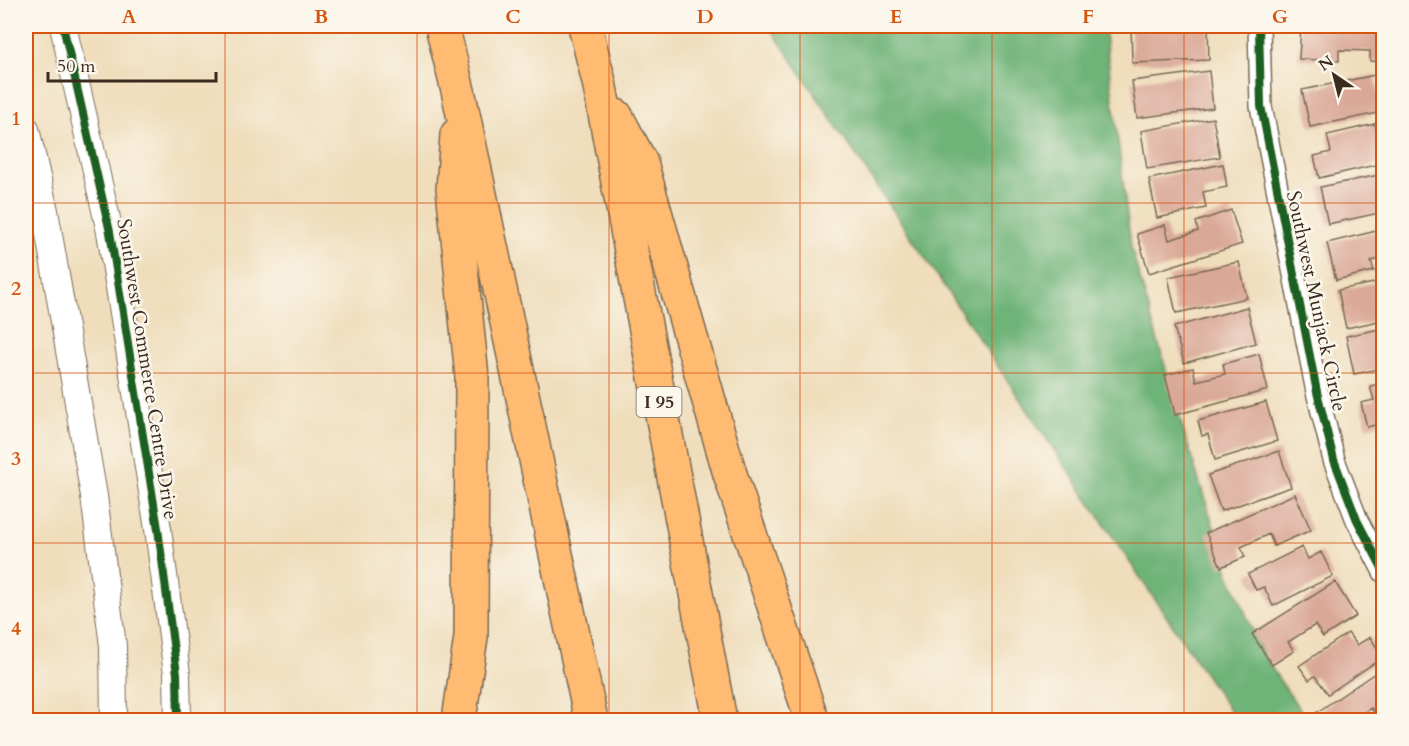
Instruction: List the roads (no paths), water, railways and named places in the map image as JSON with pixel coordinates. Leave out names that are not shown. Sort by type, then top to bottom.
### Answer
[{"type":"highway","points":[[442,26],[459,95],[591,720]]},
{"type":"highway","name":"I 95","points":[[585,26],[599,82],[720,720]]},
{"type":"highway","points":[[599,82],[640,163],[730,474],[812,720]]},
{"type":"highway","points":[[459,95],[453,188],[472,377],[471,637],[459,720]]},
{"type":"street","name":"Southwest Commerce Centre Drive","points":[[63,26],[110,232],[158,529],[177,674],[178,720]]},
{"type":"street","name":"Southwest Munjack Circle","points":[[1259,26],[1261,106],[1317,392],[1334,460],[1357,520],[1383,572]]},
{"type":"street","points":[[26,129],[45,211],[94,496],[113,646],[114,720]]}]
